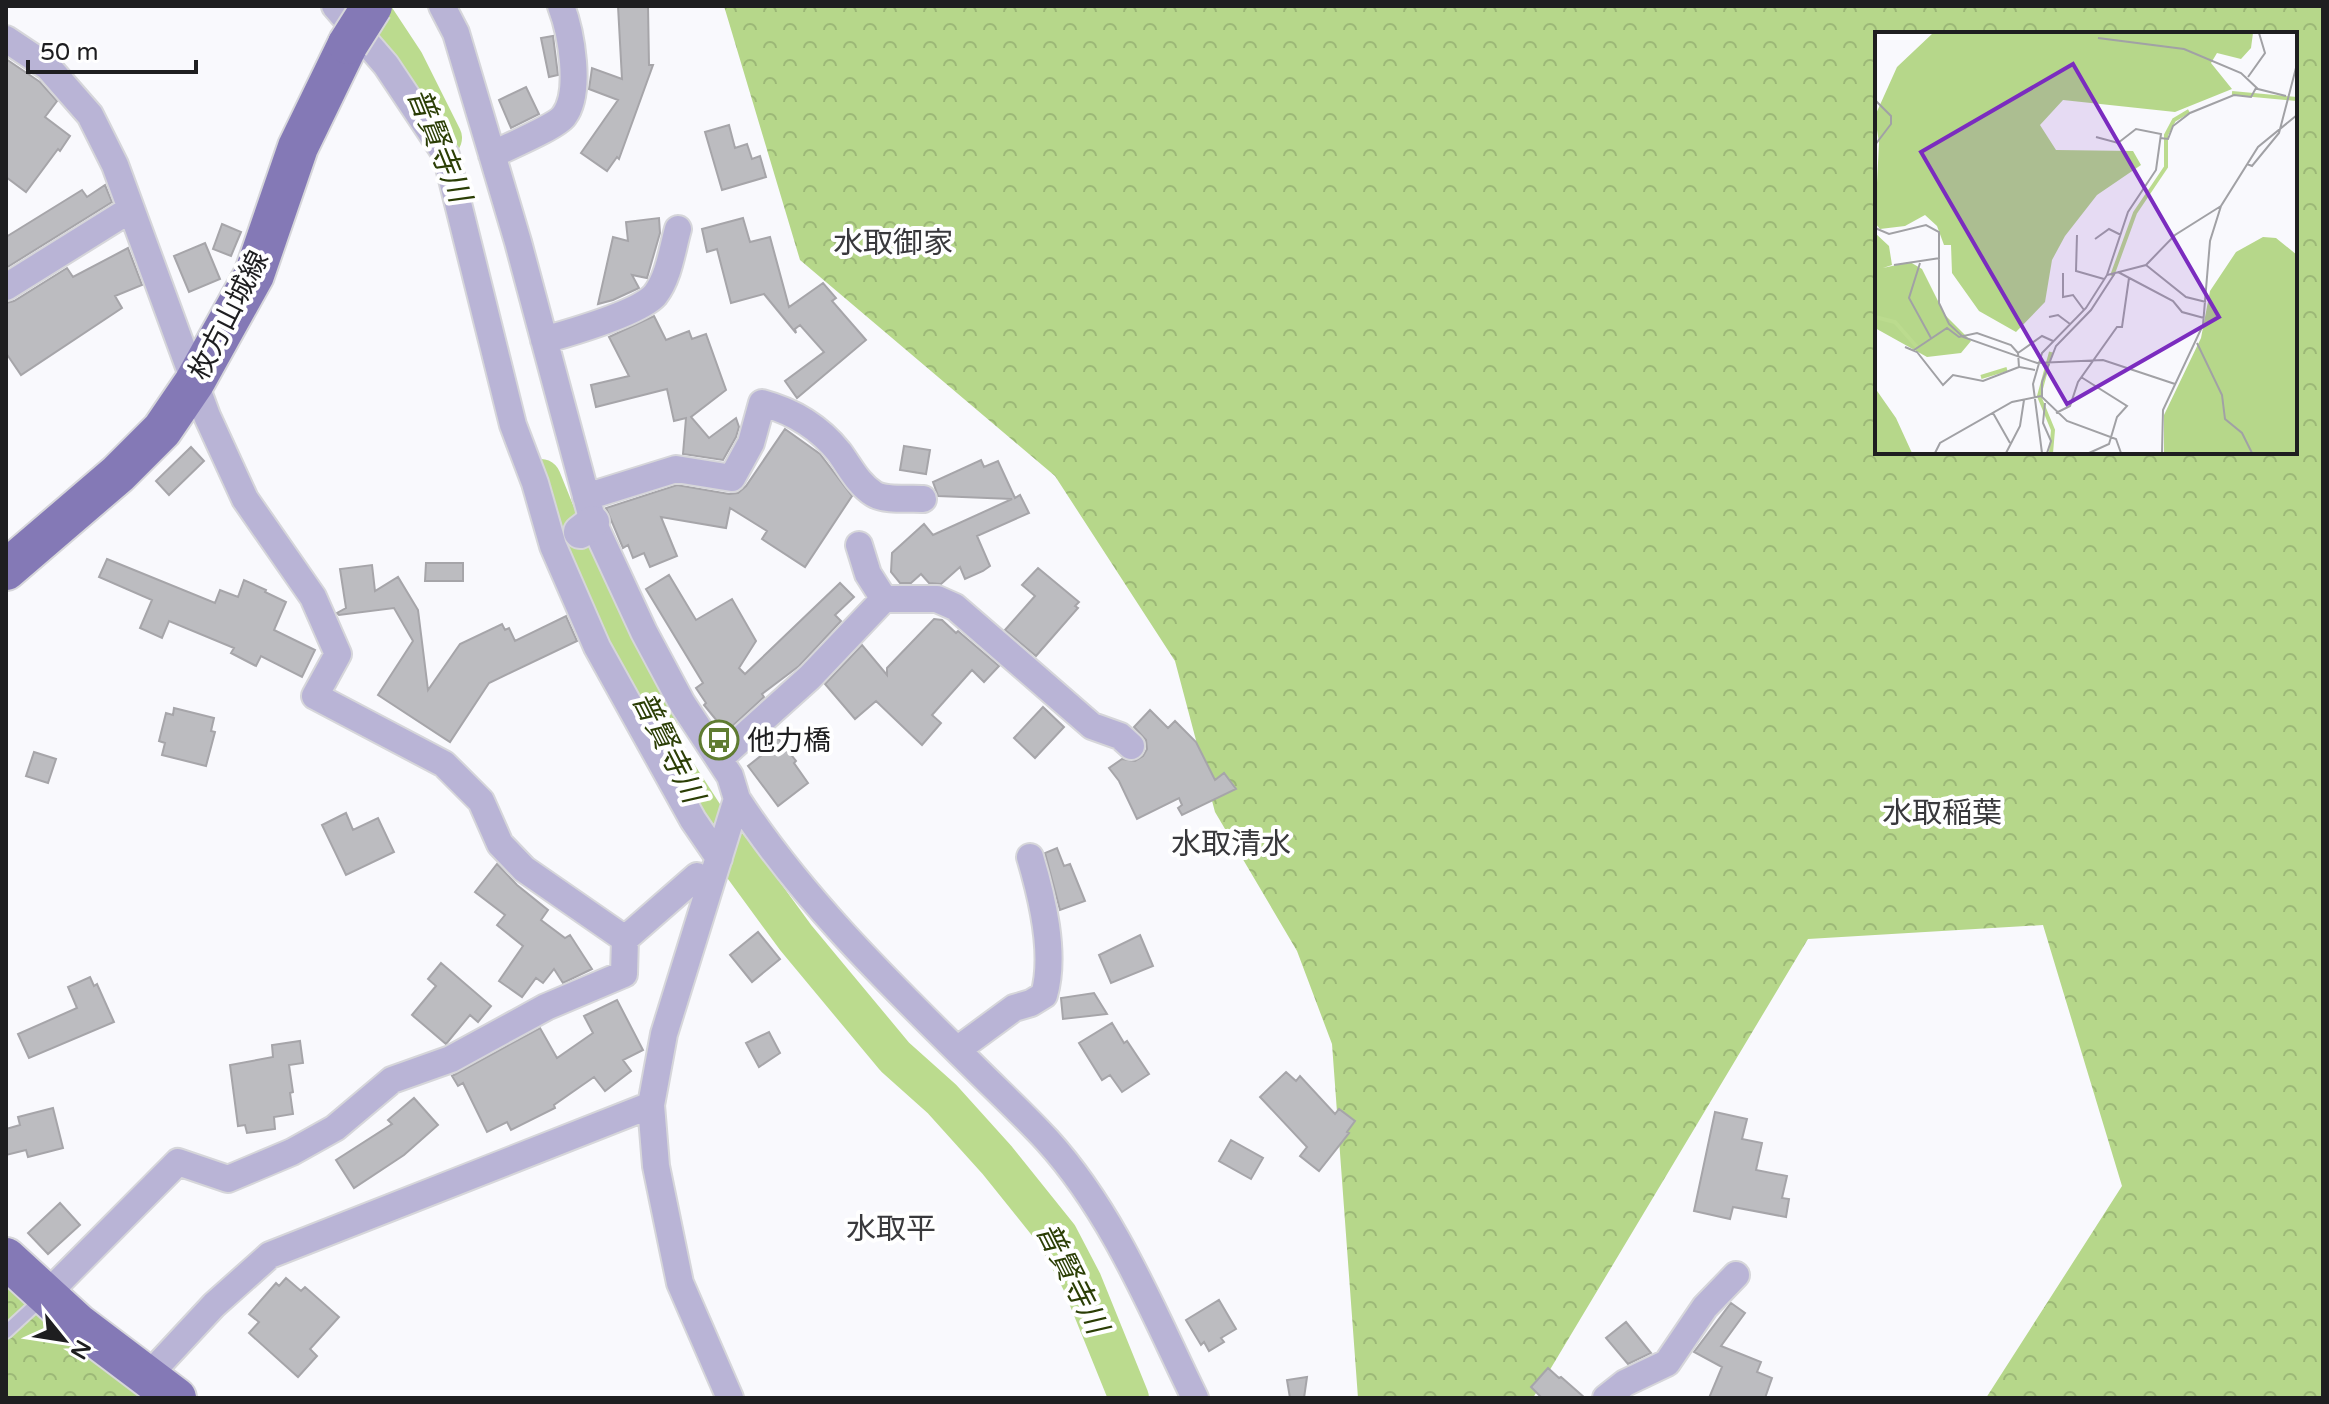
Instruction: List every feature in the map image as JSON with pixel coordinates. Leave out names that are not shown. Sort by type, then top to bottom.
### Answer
[{"type":"main road","name":"枚方山城線","points":[[6,570],[118,474],[162,430],[194,383],[254,275],[298,147],[348,44],[372,6]]},
{"type":"main road","points":[[6,1258],[45,1296],[162,1387]]},
{"type":"street","points":[[335,6],[386,65],[446,155],[513,425],[535,483],[553,546],[597,647],[693,820],[720,854]]},
{"type":"street","points":[[442,6],[456,33],[492,155],[544,340],[586,517],[682,703],[730,776],[734,810],[664,1034],[651,1105],[656,1166],[680,1283],[730,1398]]},
{"type":"street","points":[[492,155],[564,118],[571,102],[573,73],[570,29],[561,6]]},
{"type":"street","points":[[6,39],[48,67],[90,115],[115,165],[194,383],[245,499],[313,597],[338,654],[315,696],[444,764],[481,801],[500,844],[524,869],[625,939]]},
{"type":"street","points":[[6,287],[131,209]]},
{"type":"street","points":[[544,340],[600,324],[653,297],[664,278],[678,229]]},
{"type":"street","points":[[586,517],[676,469],[732,478],[751,443],[762,403],[785,409],[813,427],[837,450],[858,480],[877,496],[923,499]]},
{"type":"street","points":[[859,545],[868,574],[884,599]]},
{"type":"street","points":[[719,759],[810,677],[884,599],[937,599],[955,607],[1092,726],[1120,736],[1131,746]]},
{"type":"street","points":[[734,810],[756,827],[847,939],[1048,1141],[1089,1195],[1128,1258],[1195,1398]]},
{"type":"street","points":[[957,1050],[1014,1008],[1044,995],[1047,984],[1044,913],[1030,857]]},
{"type":"street","points":[[45,1296],[178,1162],[228,1179],[292,1152],[335,1128],[392,1080],[451,1059],[546,1007],[624,974],[625,939],[697,876],[710,886]]},
{"type":"street","points":[[162,1387],[214,1305],[270,1255],[651,1105]]},
{"type":"street","points":[[1606,1398],[1625,1383],[1667,1363],[1705,1307],[1736,1275]]},
{"type":"lane","points":[[6,1332],[45,1296]]},
{"type":"green space","points":[[724,6],[2323,6],[2323,1398],[1986,1398],[2122,1186],[2043,925],[1808,939],[1533,1398],[1358,1398],[1332,1044],[1297,951],[1215,812],[1175,661],[1055,476],[800,260]]},
{"type":"green space","points":[[6,1286],[65,1340],[144,1398],[6,1398]]},
{"type":"building","points":[[618,6],[648,6],[649,65],[653,65],[619,159],[617,157],[607,171],[581,153],[618,100],[589,89],[592,68],[622,79]]},
{"type":"building","points":[[553,36],[558,75],[549,77],[541,38]]},
{"type":"building","points":[[6,59],[40,82],[57,101],[45,117],[70,136],[26,192],[6,177]]},
{"type":"building","points":[[526,87],[539,114],[511,128],[499,100]]},
{"type":"building","points":[[729,125],[735,148],[747,144],[752,159],[760,156],[766,177],[722,190],[705,132]]},
{"type":"building","points":[[105,185],[112,202],[6,268],[6,237],[82,190],[87,197]]},
{"type":"building","points":[[659,218],[660,233],[647,278],[632,275],[639,288],[598,304],[613,237],[628,241],[626,222]]},
{"type":"building","points":[[743,218],[750,242],[770,237],[789,307],[823,283],[836,298],[832,301],[866,340],[797,398],[785,381],[824,352],[800,325],[795,329],[796,333],[764,294],[731,303],[717,249],[707,252],[702,229]]},
{"type":"building","points":[[222,224],[241,232],[231,256],[213,249]]},
{"type":"building","points":[[205,243],[220,279],[189,292],[174,256]]},
{"type":"building","points":[[128,248],[142,285],[115,296],[122,308],[21,375],[6,353],[6,303],[67,268],[73,277]]},
{"type":"building","points":[[654,316],[666,340],[689,331],[692,339],[706,334],[726,390],[691,417],[709,438],[736,418],[739,427],[736,437],[723,460],[683,454],[686,418],[674,421],[667,389],[596,407],[591,385],[629,376],[609,337]]},
{"type":"building","points":[[785,429],[820,454],[852,496],[805,567],[762,539],[767,531],[730,508],[726,528],[661,517],[677,556],[650,567],[644,553],[633,558],[628,545],[623,548],[606,508],[677,485],[738,493]]},
{"type":"building","points":[[904,446],[930,450],[926,474],[900,470]]},
{"type":"building","points":[[191,447],[204,461],[169,495],[156,481]]},
{"type":"building","points":[[981,460],[984,467],[998,461],[1015,498],[1020,495],[1029,513],[977,536],[990,566],[983,571],[965,579],[960,567],[941,584],[929,583],[921,574],[911,583],[900,583],[891,572],[892,553],[924,524],[933,535],[1012,499],[938,496],[933,482]]},
{"type":"building","points":[[107,559],[215,603],[220,590],[238,597],[244,580],[286,602],[274,630],[315,650],[302,677],[261,656],[256,666],[231,653],[234,648],[169,621],[162,638],[140,628],[152,600],[99,577]]},
{"type":"building","points":[[426,563],[463,563],[463,581],[425,581]]},
{"type":"building","points":[[372,565],[375,591],[398,577],[418,610],[428,690],[460,644],[502,624],[505,630],[509,628],[515,641],[566,616],[577,641],[489,683],[450,742],[378,695],[413,641],[394,608],[337,613],[346,608],[340,569]]},
{"type":"building","points":[[1038,568],[1079,602],[1075,606],[1078,608],[1036,656],[1005,630],[1035,596],[1022,585]]},
{"type":"building","points":[[669,575],[696,620],[732,599],[756,641],[739,668],[745,674],[840,583],[854,597],[835,615],[841,621],[799,666],[762,694],[764,697],[726,732],[704,705],[706,703],[696,688],[703,683],[646,589]]},
{"type":"building","points":[[934,619],[942,620],[956,633],[958,631],[999,666],[984,682],[972,670],[932,715],[941,723],[922,745],[876,701],[855,719],[825,684],[862,645],[887,675],[887,668]]},
{"type":"building","points":[[1043,707],[1064,727],[1035,758],[1014,738]]},
{"type":"building","points":[[174,708],[214,718],[211,731],[215,732],[206,766],[162,755],[165,743],[159,741],[166,713],[173,715]]},
{"type":"building","points":[[1150,710],[1168,728],[1175,721],[1196,742],[1215,780],[1224,773],[1236,789],[1182,815],[1178,808],[1182,805],[1179,798],[1137,819],[1119,781],[1109,768],[1122,759],[1135,761],[1143,756],[1147,749],[1146,740],[1134,727]]},
{"type":"building","points":[[773,732],[796,761],[794,763],[808,783],[778,806],[748,766],[767,751],[760,743]]},
{"type":"building","points":[[34,752],[56,759],[48,783],[26,776]]},
{"type":"building","points":[[346,813],[353,830],[378,818],[394,852],[346,875],[322,825]]},
{"type":"building","points":[[1057,848],[1064,866],[1070,864],[1085,901],[1060,910],[1045,853]]},
{"type":"building","points":[[497,864],[548,910],[541,920],[565,938],[570,935],[592,969],[563,983],[554,969],[543,983],[536,978],[522,997],[499,981],[523,946],[497,925],[505,915],[475,892]]},
{"type":"building","points":[[758,932],[780,959],[752,982],[730,955]]},
{"type":"building","points":[[1140,935],[1153,966],[1111,983],[1099,955]]},
{"type":"building","points":[[441,963],[491,1006],[478,1022],[470,1015],[446,1044],[412,1015],[436,986],[428,979]]},
{"type":"building","points":[[90,977],[94,986],[97,984],[114,1022],[29,1058],[18,1034],[77,1008],[68,987]]},
{"type":"building","points":[[1094,993],[1107,1014],[1063,1019],[1061,998]]},
{"type":"building","points":[[617,1000],[643,1050],[623,1060],[631,1071],[605,1091],[594,1077],[554,1105],[555,1108],[511,1130],[507,1122],[487,1132],[463,1083],[458,1086],[452,1076],[540,1028],[557,1058],[593,1033],[584,1016]]},
{"type":"building","points":[[1112,1023],[1149,1074],[1122,1092],[1110,1075],[1102,1080],[1079,1043]]},
{"type":"building","points":[[769,1032],[780,1053],[759,1067],[746,1043]]},
{"type":"building","points":[[300,1041],[303,1063],[289,1065],[293,1114],[274,1117],[275,1129],[247,1133],[245,1125],[238,1126],[230,1065],[273,1057],[272,1045]]},
{"type":"building","points":[[1286,1072],[1296,1081],[1300,1076],[1335,1114],[1339,1109],[1355,1121],[1319,1171],[1300,1156],[1307,1147],[1260,1097]]},
{"type":"building","points":[[414,1098],[438,1125],[404,1155],[354,1188],[336,1160],[392,1124],[388,1120]]},
{"type":"building","points":[[53,1108],[63,1148],[28,1157],[26,1150],[6,1155],[6,1129],[20,1125],[18,1117]]},
{"type":"building","points":[[1715,1112],[1747,1119],[1742,1139],[1762,1143],[1756,1170],[1787,1176],[1782,1198],[1789,1199],[1786,1217],[1733,1207],[1730,1219],[1694,1211]]},
{"type":"building","points":[[1231,1140],[1263,1158],[1251,1179],[1219,1161]]},
{"type":"building","points":[[60,1203],[80,1225],[48,1254],[28,1233]]},
{"type":"building","points":[[286,1278],[301,1291],[305,1287],[339,1317],[310,1349],[317,1356],[298,1377],[249,1333],[259,1322],[249,1314],[276,1283],[279,1286]]},
{"type":"building","points":[[1219,1300],[1236,1329],[1221,1338],[1224,1342],[1209,1351],[1204,1342],[1201,1345],[1186,1320]]},
{"type":"building","points":[[1731,1303],[1745,1313],[1721,1346],[1761,1362],[1757,1372],[1772,1378],[1765,1398],[1709,1398],[1722,1367],[1694,1352]]},
{"type":"building","points":[[1626,1322],[1651,1353],[1628,1364],[1606,1338]]},
{"type":"building","points":[[1548,1368],[1585,1398],[1538,1398],[1540,1396],[1531,1387]]},
{"type":"building","points":[[1307,1377],[1304,1398],[1290,1398],[1287,1380]]},
{"type":"waterway","name":"普賢寺川","points":[[367,6],[404,62],[442,138]]},
{"type":"waterway","name":"普賢寺川","points":[[541,479],[562,531],[656,724],[669,762],[711,827],[796,938],[895,1057],[942,1099],[997,1160],[1058,1236],[1082,1282],[1129,1398]]},
{"type":"place","name":"他力橋","points":[[719,740]]},
{"type":"district","name":"水取御家","points":[[893,243]]},
{"type":"district","name":"水取稲葉","points":[[1942,813]]},
{"type":"district","name":"水取清水","points":[[1231,844]]},
{"type":"district","name":"水取平","points":[[891,1229]]}]
